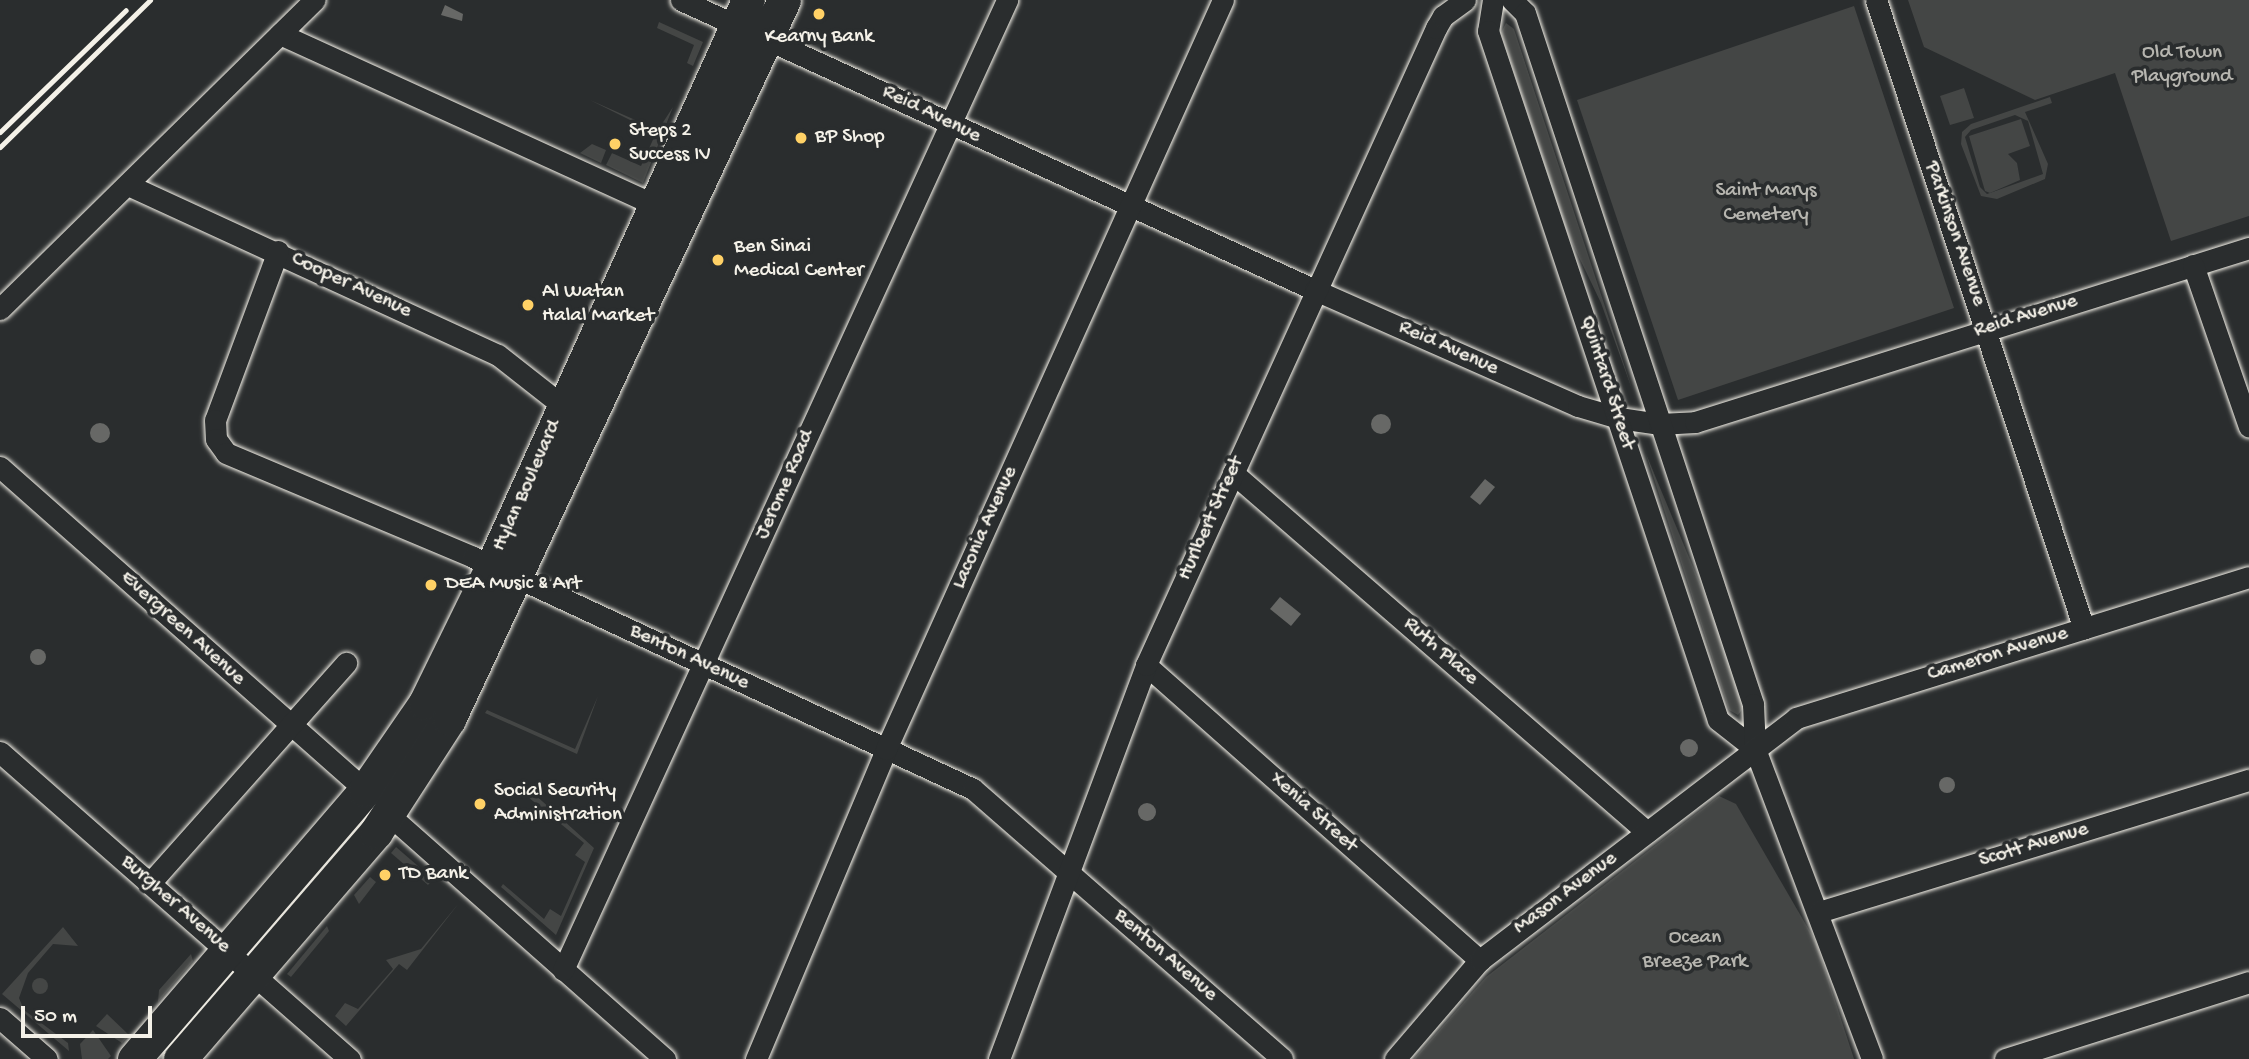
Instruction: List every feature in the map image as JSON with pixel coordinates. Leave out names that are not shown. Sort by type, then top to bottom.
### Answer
[{"type":"main road","name":"Hylan Boulevard","points":[[134,1059],[365,790],[425,703],[505,573],[784,0]]},
{"type":"main road","name":"Hylan Boulevard","points":[[180,1059],[388,814],[459,701],[563,406],[742,13]]},
{"type":"street","points":[[0,309],[314,0]]},
{"type":"street","name":"Reid Avenue","points":[[681,0],[742,13],[767,38],[950,125],[1578,406],[1619,418],[1659,424],[1695,422],[2249,248]]},
{"type":"street","name":"Jerome Road","points":[[563,970],[1007,0]]},
{"type":"street","name":"Laconia Avenue","points":[[756,1059],[886,749],[1223,0]]},
{"type":"street","name":"Hurlbert Street","points":[[999,1059],[1146,665],[1436,28],[1465,0]]},
{"type":"street","name":"Quintard Street","points":[[1493,0],[1488,31],[1718,720],[1755,749]]},
{"type":"street","name":"Quintard Street","points":[[1511,0],[1525,13],[1753,704],[1755,749],[1819,912],[1872,1059]]},
{"type":"street","name":"Parkinson Avenue","points":[[1876,0],[2084,629]]},
{"type":"street","points":[[280,33],[655,205]]},
{"type":"street","name":"Cooper Avenue","points":[[128,185],[278,251],[498,355],[563,406]]},
{"type":"street","name":"Benton Avenue","points":[[278,251],[215,420],[221,447],[505,573],[972,789],[1282,1059]]},
{"type":"street","points":[[2193,265],[2249,428]]},
{"type":"street","name":"Evergreen Avenue","points":[[0,467],[365,790]]},
{"type":"street","name":"Ruth Place","points":[[1233,473],[1647,832]]},
{"type":"street","name":"Cameron Avenue","points":[[1755,749],[1796,718],[2249,577]]},
{"type":"street","points":[[150,883],[346,663]]},
{"type":"street","name":"Xenia Street","points":[[1146,665],[1480,960]]},
{"type":"street","name":"Mason Avenue","points":[[1395,1059],[1480,960],[1755,749]]},
{"type":"street","name":"Burgher Avenue","points":[[0,752],[350,1059]]},
{"type":"street","name":"Scott Avenue","points":[[1819,912],[2249,780]]},
{"type":"street","points":[[388,814],[665,1059]]},
{"type":"street","points":[[2005,1059],[2249,982]]},
{"type":"street","points":[[0,1018],[47,1059]]},
{"type":"green space","name":"Old Town Playground","points":[[1908,0],[2249,0],[2249,216],[2171,241],[2115,73],[2035,100],[1924,47]]},
{"type":"green space","name":"Saint Marys Cemetery","points":[[1854,6],[1954,308],[1678,400],[1577,100]]},
{"type":"green space","points":[[659,22],[703,42],[693,66],[687,63],[694,45],[657,28]]},
{"type":"green space","points":[[1506,23],[1514,29],[1632,389],[1601,303],[1567,232],[1501,33]]},
{"type":"green space","points":[[1964,88],[1974,118],[1950,125],[1940,96]]},
{"type":"green space","points":[[2050,97],[2052,103],[2025,112],[2048,164],[2045,179],[1997,199],[1981,196],[1961,144],[1962,132],[1971,124]],"holes":[[[2015,115],[2028,121],[2043,174],[1987,194],[1980,187],[1965,137],[1971,130]]]},
{"type":"green space","points":[[590,100],[658,130],[673,107],[643,183],[606,165],[612,153],[641,166],[656,133]]},
{"type":"green space","points":[[2021,119],[2030,146],[2008,154],[2017,163],[2020,180],[1990,193],[1985,191],[1969,136]]},
{"type":"green space","points":[[592,144],[606,150],[601,163],[580,153]]},
{"type":"green space","points":[[1646,454],[1713,615],[1744,707],[1738,715],[1729,710]]},
{"type":"green space","points":[[598,696],[577,754],[485,713],[487,710],[575,749]]},
{"type":"green space","points":[[532,792],[594,848],[556,935],[501,887],[503,884],[544,919],[550,909],[561,916],[585,862],[575,855],[584,843],[528,797]]},
{"type":"green space","name":"Ocean Breeze Park","points":[[1719,796],[1736,804],[1816,942],[1854,1059],[1414,1059],[1486,977]]},
{"type":"green space","points":[[396,847],[433,879],[428,885],[391,853]]},
{"type":"green space","points":[[370,877],[376,882],[359,904],[354,895]]},
{"type":"green space","points":[[459,903],[407,970],[399,964],[346,1026],[335,1016],[345,1003],[358,1009],[393,969],[386,960],[421,949]]},
{"type":"green space","points":[[327,926],[329,931],[291,977],[287,974]]},
{"type":"green space","points":[[63,927],[78,946],[53,944],[28,973],[19,998],[24,1010],[68,1043],[69,1051],[2,994]]},
{"type":"green space","points":[[191,954],[193,961],[158,1002],[159,990]]},
{"type":"green space","points":[[37,978],[43,978],[48,986],[46,992],[37,994],[32,989],[32,983]]},
{"type":"green space","points":[[107,1014],[129,1035],[122,1043],[96,1026]]},
{"type":"green space","points":[[93,1030],[111,1056],[108,1059],[82,1059],[80,1044]]},
{"type":"shaded area","points":[[445,5],[463,14],[462,21],[441,15]]},
{"type":"shaded area","points":[[1381,414],[1388,417],[1391,424],[1388,431],[1381,434],[1374,431],[1371,424],[1374,417]]},
{"type":"shaded area","points":[[100,423],[107,426],[110,433],[107,440],[100,443],[93,440],[90,433],[93,426]]},
{"type":"shaded area","points":[[1485,479],[1495,487],[1480,505],[1470,497]]},
{"type":"shaded area","points":[[1280,597],[1301,614],[1291,626],[1270,609]]},
{"type":"shaded area","points":[[35,649],[41,649],[46,657],[44,663],[35,665],[30,660],[30,654]]},
{"type":"shaded area","points":[[1689,739],[1695,742],[1698,748],[1695,754],[1689,757],[1683,754],[1680,748],[1683,742]]},
{"type":"shaded area","points":[[1947,777],[1955,785],[1947,793],[1939,785]]},
{"type":"shaded area","points":[[1147,803],[1153,806],[1156,812],[1153,818],[1147,821],[1141,818],[1138,812],[1141,806]]},
{"type":"railway","points":[[0,147],[150,0]]},
{"type":"railway","points":[[0,132],[126,10]]},
{"type":"place","name":"Kearny Bank","points":[[819,14]]},
{"type":"place","name":"BP Shop","points":[[801,138]]},
{"type":"place","name":"Steps 2 Success IV","points":[[615,144]]},
{"type":"place","name":"Ben Sinai Medical Center","points":[[718,260]]},
{"type":"place","name":"Al Watan Halal Market","points":[[528,305]]},
{"type":"place","name":"DEA Music & Art","points":[[431,585]]},
{"type":"place","name":"Social Security Administration","points":[[480,804]]},
{"type":"place","name":"TD Bank","points":[[385,875]]}]
